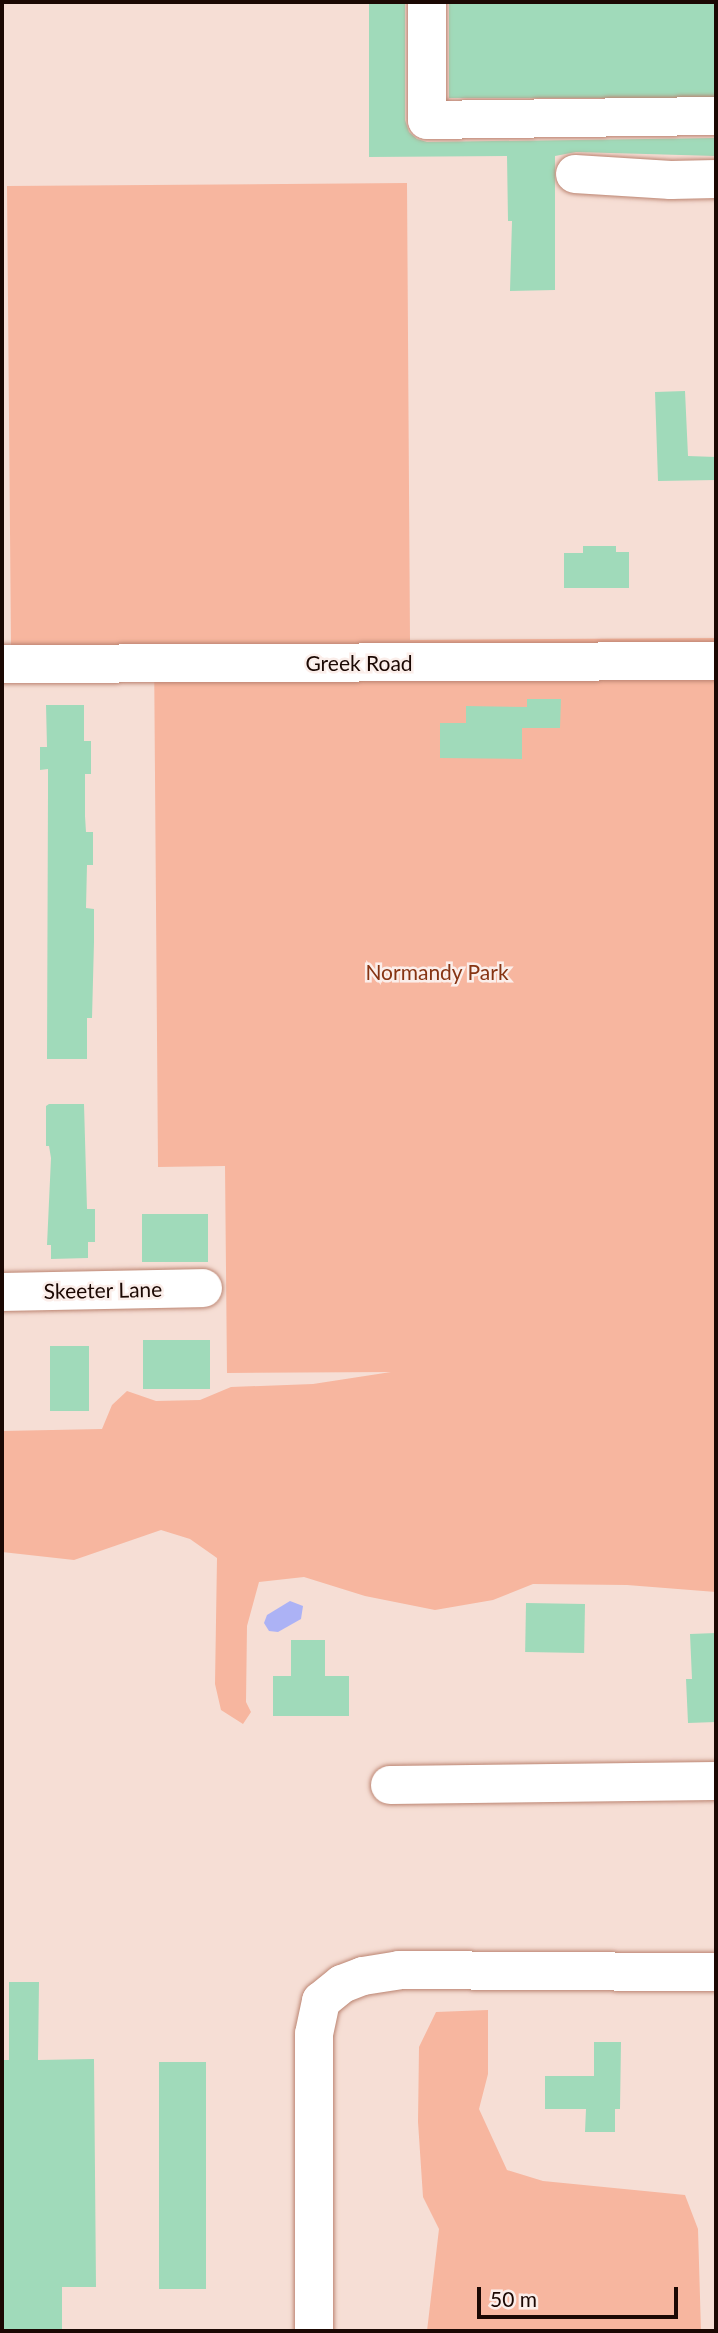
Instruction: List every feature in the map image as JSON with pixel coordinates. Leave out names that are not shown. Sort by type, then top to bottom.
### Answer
[{"type":"street","points":[[427,2],[427,120],[716,116]]},
{"type":"street","points":[[575,174],[671,180],[716,179]]},
{"type":"street","name":"Greek Road","points":[[2,664],[716,662]]},
{"type":"street","name":"Skeeter Lane","points":[[2,1292],[203,1288]]},
{"type":"street","points":[[390,1785],[716,1781]]},
{"type":"street","points":[[314,2331],[314,2034],[321,2001],[342,1984],[363,1976],[399,1970],[716,1972]]},
{"type":"green space","name":"Normandy Park","points":[[407,183],[410,640],[716,638],[716,1592],[627,1585],[533,1584],[493,1600],[435,1610],[365,1596],[304,1577],[259,1582],[247,1626],[246,1702],[251,1712],[243,1724],[221,1710],[215,1684],[217,1558],[190,1539],[161,1530],[74,1560],[2,1552],[2,1431],[102,1429],[112,1405],[127,1391],[156,1401],[200,1400],[231,1387],[313,1384],[391,1372],[227,1373],[225,1166],[158,1167],[154,646],[11,647],[7,186]]},
{"type":"green space","points":[[488,2010],[488,2074],[479,2109],[507,2170],[543,2181],[685,2195],[698,2229],[701,2331],[427,2331],[439,2229],[423,2197],[418,2122],[419,2047],[436,2012]]},
{"type":"water","points":[[290,1601],[303,1606],[301,1619],[278,1632],[269,1631],[264,1623],[267,1615]]},
{"type":"building","points":[[369,2],[405,2],[405,120],[409,132],[417,139],[427,142],[716,138],[716,156],[576,152],[555,156],[555,290],[510,291],[512,221],[508,221],[507,156],[369,157]]},
{"type":"building","points":[[449,2],[716,2],[716,98],[449,98]]},
{"type":"building","points":[[685,391],[688,456],[716,457],[716,480],[658,481],[655,392]]},
{"type":"building","points":[[583,546],[616,546],[616,552],[629,552],[629,588],[564,588],[564,553],[583,553]]},
{"type":"building","points":[[527,699],[561,699],[560,728],[522,728],[522,759],[440,758],[440,723],[466,723],[466,706],[527,707]]},
{"type":"building","points":[[46,705],[84,705],[84,741],[91,741],[91,774],[85,774],[86,832],[93,832],[93,865],[87,865],[86,908],[94,909],[92,1018],[87,1018],[87,1059],[47,1059],[48,769],[40,770],[40,747],[47,747]]},
{"type":"building","points":[[84,1104],[87,1209],[95,1209],[95,1242],[88,1242],[88,1258],[51,1259],[51,1245],[47,1245],[51,1158],[49,1146],[46,1146],[46,1106]]},
{"type":"building","points":[[142,1214],[208,1214],[208,1262],[142,1262]]},
{"type":"building","points":[[143,1340],[210,1340],[210,1389],[143,1389]]},
{"type":"building","points":[[50,1346],[89,1346],[89,1411],[50,1411]]},
{"type":"building","points":[[526,1603],[585,1604],[584,1653],[525,1652]]},
{"type":"building","points":[[716,1633],[716,1722],[688,1723],[686,1679],[692,1679],[690,1634]]},
{"type":"building","points":[[291,1640],[325,1640],[325,1676],[349,1676],[349,1716],[273,1716],[273,1676],[291,1676]]},
{"type":"building","points":[[9,1982],[39,1982],[38,2060],[94,2059],[96,2287],[62,2287],[62,2331],[4,2331],[2,2060],[9,2060]]},
{"type":"building","points":[[594,2042],[621,2042],[620,2109],[615,2109],[615,2132],[585,2132],[586,2109],[545,2109],[545,2076],[594,2076]]},
{"type":"building","points":[[159,2062],[206,2062],[206,2289],[159,2289]]}]
